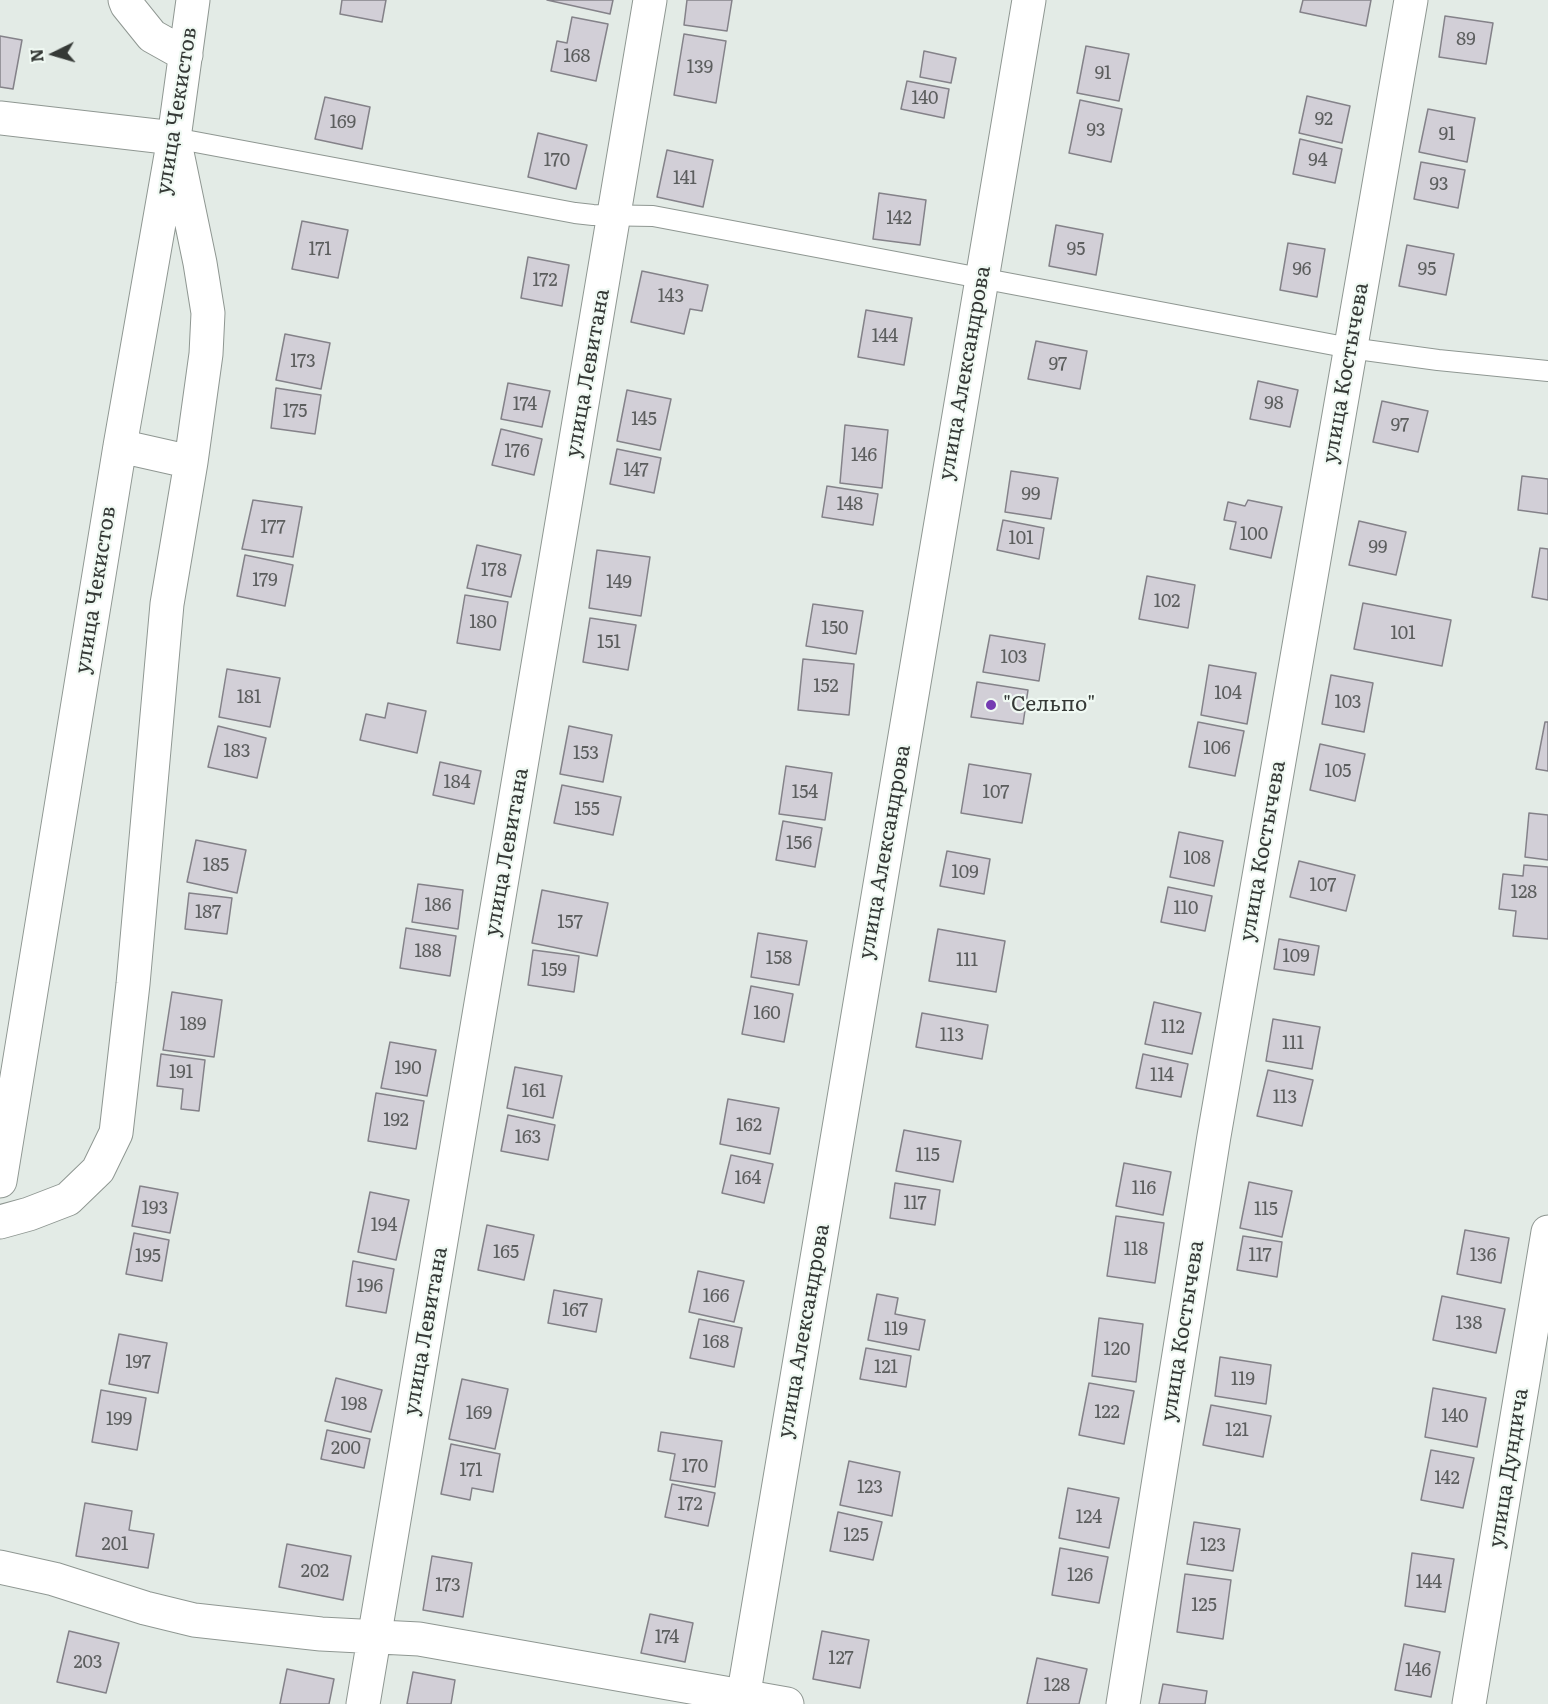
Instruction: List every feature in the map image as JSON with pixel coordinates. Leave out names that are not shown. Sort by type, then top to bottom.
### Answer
[{"type":"street","points":[[125,0],[152,36],[186,55]]},
{"type":"street","name":"улица Чекистов","points":[[0,1181],[120,446],[174,138],[194,0]]},
{"type":"street","name":"улица Левитана","points":[[363,1704],[650,0]]},
{"type":"street","name":"улица Александрова","points":[[742,1700],[1029,0]]},
{"type":"street","name":"улица Костычева","points":[[1123,1704],[1216,1124],[1411,0]]},
{"type":"street","points":[[0,118],[174,138],[200,262],[208,313],[206,354],[191,462],[167,604],[133,984],[116,1133],[98,1170],[68,1199],[0,1222]]},
{"type":"street","points":[[120,446],[191,462]]},
{"type":"street","name":"улица Дундича","points":[[1469,1704],[1548,1232]]},
{"type":"street","points":[[0,1567],[194,1620],[321,1634],[419,1639],[742,1700],[787,1704]]},
{"type":"lane","points":[[174,138],[575,213],[653,216],[1350,348],[1548,371]]},
{"type":"building","points":[[342,0],[386,0],[382,22],[340,14]]},
{"type":"building","points":[[547,0],[613,0],[610,14]]},
{"type":"building","points":[[687,0],[732,0],[727,31],[684,25]]},
{"type":"building","points":[[1303,0],[1371,0],[1366,26],[1300,12]]},
{"type":"building","points":[[1445,16],[1493,23],[1486,64],[1439,57]]},
{"type":"building","points":[[572,17],[608,24],[596,81],[551,71],[557,41],[567,43]]},
{"type":"building","points":[[684,34],[726,41],[716,103],[674,95]]},
{"type":"building","points":[[0,36],[22,40],[13,89],[0,87]]},
{"type":"building","points":[[1086,46],[1129,54],[1119,101],[1077,93]]},
{"type":"building","points":[[924,51],[956,58],[951,83],[920,77]]},
{"type":"building","points":[[907,81],[949,89],[944,118],[901,109]]},
{"type":"building","points":[[1307,96],[1350,106],[1342,143],[1299,133]]},
{"type":"building","points":[[325,97],[370,107],[362,149],[315,139]]},
{"type":"building","points":[[1080,100],[1122,109],[1111,162],[1069,153]]},
{"type":"building","points":[[1428,109],[1475,118],[1467,162],[1419,152]]},
{"type":"building","points":[[538,133],[587,145],[576,189],[528,177]]},
{"type":"building","points":[[1300,139],[1342,149],[1335,183],[1293,174]]},
{"type":"building","points":[[667,150],[713,160],[703,207],[657,197]]},
{"type":"building","points":[[1421,162],[1465,170],[1458,208],[1414,199]]},
{"type":"building","points":[[879,193],[926,200],[920,245],[873,239]]},
{"type":"building","points":[[302,221],[348,230],[338,278],[292,269]]},
{"type":"building","points":[[1056,225],[1103,234],[1096,275],[1049,266]]},
{"type":"building","points":[[1288,243],[1325,249],[1317,297],[1280,290]]},
{"type":"building","points":[[1407,245],[1454,254],[1446,295],[1399,286]]},
{"type":"building","points":[[528,257],[569,265],[562,306],[521,298]]},
{"type":"building","points":[[642,271],[708,285],[702,311],[690,309],[684,334],[631,322]]},
{"type":"building","points":[[866,310],[912,318],[904,365],[858,357]]},
{"type":"building","points":[[285,334],[330,343],[321,389],[276,380]]},
{"type":"building","points":[[1036,341],[1087,351],[1080,389],[1028,379]]},
{"type":"building","points":[[1258,381],[1298,390],[1290,427],[1250,419]]},
{"type":"building","points":[[508,383],[550,391],[542,427],[501,419]]},
{"type":"building","points":[[276,388],[321,395],[315,434],[271,428]]},
{"type":"building","points":[[627,390],[671,399],[660,450],[617,441]]},
{"type":"building","points":[[1382,401],[1428,411],[1418,452],[1373,442]]},
{"type":"building","points":[[845,425],[888,430],[882,488],[840,483]]},
{"type":"building","points":[[501,429],[542,439],[534,475],[492,465]]},
{"type":"building","points":[[617,449],[661,458],[654,493],[610,484]]},
{"type":"building","points":[[1011,471],[1058,478],[1051,519],[1005,512]]},
{"type":"building","points":[[1522,476],[1548,479],[1548,514],[1518,510]]},
{"type":"building","points":[[827,486],[878,494],[873,525],[822,517]]},
{"type":"building","points":[[253,500],[302,507],[293,557],[242,549]]},
{"type":"building","points":[[1248,500],[1282,507],[1271,558],[1230,549],[1236,522],[1224,520],[1228,502],[1245,506]]},
{"type":"building","points":[[1003,520],[1044,528],[1039,559],[997,550]]},
{"type":"building","points":[[1359,521],[1406,532],[1396,575],[1349,565]]},
{"type":"building","points":[[477,545],[521,555],[511,597],[467,588]]},
{"type":"building","points":[[1540,548],[1548,549],[1548,600],[1532,597]]},
{"type":"building","points":[[597,550],[650,557],[641,616],[589,608]]},
{"type":"building","points":[[245,555],[293,565],[285,606],[237,596]]},
{"type":"building","points":[[1147,576],[1195,585],[1188,628],[1139,619]]},
{"type":"building","points":[[465,595],[508,602],[500,650],[457,643]]},
{"type":"building","points":[[1363,603],[1451,620],[1442,666],[1354,649]]},
{"type":"building","points":[[813,604],[863,611],[856,654],[806,646]]},
{"type":"building","points":[[590,618],[636,625],[628,670],[583,662]]},
{"type":"building","points":[[990,635],[1045,644],[1039,681],[983,672]]},
{"type":"building","points":[[803,659],[854,664],[849,715],[798,710]]},
{"type":"building","points":[[1209,665],[1256,673],[1247,724],[1201,715]]},
{"type":"building","points":[[227,669],[280,678],[270,727],[219,717]]},
{"type":"building","points":[[1331,675],[1373,683],[1364,732],[1322,724]]},
{"type":"building","points":[[977,682],[1028,690],[1023,724],[971,717]]},
{"type":"building","points":[[388,703],[426,711],[417,753],[360,740],[366,714],[385,718]]},
{"type":"building","points":[[1198,722],[1244,731],[1235,776],[1189,767]]},
{"type":"building","points":[[1545,722],[1548,722],[1548,771],[1536,769]]},
{"type":"building","points":[[218,726],[266,738],[257,778],[208,767]]},
{"type":"building","points":[[569,726],[612,735],[603,782],[560,774]]},
{"type":"building","points":[[1320,744],[1365,754],[1355,801],[1310,790]]},
{"type":"building","points":[[440,762],[481,771],[474,804],[433,795]]},
{"type":"building","points":[[969,764],[1031,774],[1022,823],[961,813]]},
{"type":"building","points":[[786,766],[832,773],[825,820],[779,814]]},
{"type":"building","points":[[562,785],[621,797],[613,835],[554,823]]},
{"type":"building","points":[[1529,813],[1548,815],[1548,860],[1525,857]]},
{"type":"building","points":[[783,821],[822,828],[815,867],[776,860]]},
{"type":"building","points":[[1179,832],[1223,841],[1214,886],[1170,877]]},
{"type":"building","points":[[196,840],[246,850],[237,893],[187,882]]},
{"type":"building","points":[[947,851],[990,859],[984,894],[940,886]]},
{"type":"building","points":[[1299,861],[1355,875],[1346,911],[1290,897]]},
{"type":"building","points":[[1524,865],[1548,867],[1548,939],[1513,936],[1516,911],[1499,909],[1503,874],[1523,876]]},
{"type":"building","points":[[418,884],[463,890],[458,929],[412,922]]},
{"type":"building","points":[[1168,887],[1212,896],[1205,931],[1161,922]]},
{"type":"building","points":[[542,890],[608,903],[597,956],[532,943]]},
{"type":"building","points":[[189,893],[232,898],[227,934],[185,929]]},
{"type":"building","points":[[406,928],[456,936],[450,976],[400,968]]},
{"type":"building","points":[[938,929],[1005,941],[996,992],[929,981]]},
{"type":"building","points":[[758,933],[807,941],[799,985],[751,977]]},
{"type":"building","points":[[1279,939],[1319,946],[1314,975],[1274,969]]},
{"type":"building","points":[[533,950],[579,956],[574,992],[528,985]]},
{"type":"building","points":[[751,986],[793,994],[784,1042],[742,1034]]},
{"type":"building","points":[[172,992],[222,1000],[214,1057],[163,1050]]},
{"type":"building","points":[[1154,1002],[1201,1013],[1192,1054],[1145,1044]]},
{"type":"building","points":[[922,1013],[988,1025],[982,1059],[916,1047]]},
{"type":"building","points":[[1273,1019],[1320,1027],[1312,1069],[1266,1061]]},
{"type":"building","points":[[390,1042],[436,1050],[427,1096],[381,1088]]},
{"type":"building","points":[[161,1054],[205,1060],[199,1111],[181,1109],[183,1089],[157,1086]]},
{"type":"building","points":[[1143,1054],[1188,1064],[1181,1097],[1136,1088]]},
{"type":"building","points":[[515,1067],[562,1076],[553,1118],[507,1108]]},
{"type":"building","points":[[1268,1070],[1313,1080],[1302,1126],[1257,1116]]},
{"type":"building","points":[[376,1093],[424,1101],[416,1149],[368,1141]]},
{"type":"building","points":[[728,1099],[779,1108],[770,1154],[720,1144]]},
{"type":"building","points":[[508,1115],[555,1125],[548,1160],[501,1151]]},
{"type":"building","points":[[904,1130],[961,1141],[953,1182],[896,1171]]},
{"type":"building","points":[[731,1155],[773,1164],[764,1203],[722,1193]]},
{"type":"building","points":[[1124,1163],[1171,1172],[1163,1215],[1116,1206]]},
{"type":"building","points":[[1249,1182],[1292,1191],[1282,1237],[1240,1228]]},
{"type":"building","points":[[895,1183],[940,1190],[935,1225],[890,1218]]},
{"type":"building","points":[[140,1186],[178,1193],[170,1233],[132,1226]]},
{"type":"building","points":[[370,1192],[409,1200],[396,1260],[358,1252]]},
{"type":"building","points":[[1116,1216],[1164,1223],[1155,1283],[1107,1276]]},
{"type":"building","points":[[487,1225],[534,1235],[524,1280],[478,1270]]},
{"type":"building","points":[[1465,1230],[1509,1238],[1501,1283],[1457,1274]]},
{"type":"building","points":[[134,1233],[169,1240],[162,1281],[126,1274]]},
{"type":"building","points":[[1243,1236],[1282,1242],[1277,1277],[1237,1270]]},
{"type":"building","points":[[353,1261],[394,1269],[386,1313],[346,1306]]},
{"type":"building","points":[[698,1271],[744,1281],[734,1322],[689,1312]]},
{"type":"building","points":[[554,1290],[602,1299],[596,1332],[548,1323]]},
{"type":"building","points":[[877,1294],[898,1298],[895,1314],[925,1320],[919,1350],[868,1340]]},
{"type":"building","points":[[1442,1296],[1505,1309],[1496,1353],[1433,1340]]},
{"type":"building","points":[[1099,1318],[1143,1324],[1136,1382],[1092,1376]]},
{"type":"building","points":[[699,1319],[742,1328],[734,1367],[690,1358]]},
{"type":"building","points":[[119,1334],[167,1343],[158,1393],[109,1384]]},
{"type":"building","points":[[866,1348],[911,1356],[906,1387],[860,1379]]},
{"type":"building","points":[[1220,1357],[1271,1365],[1266,1404],[1215,1396]]},
{"type":"building","points":[[336,1378],[382,1390],[371,1432],[325,1421]]},
{"type":"building","points":[[462,1379],[508,1389],[495,1449],[449,1439]]},
{"type":"building","points":[[1089,1383],[1134,1391],[1124,1444],[1079,1435]]},
{"type":"building","points":[[1433,1388],[1486,1398],[1477,1447],[1425,1437]]},
{"type":"building","points":[[101,1390],[146,1398],[137,1450],[92,1442]]},
{"type":"building","points":[[1211,1405],[1271,1416],[1263,1457],[1203,1445]]},
{"type":"building","points":[[327,1430],[370,1439],[364,1468],[321,1459]]},
{"type":"building","points":[[661,1432],[722,1441],[715,1487],[670,1480],[675,1454],[658,1451]]},
{"type":"building","points":[[451,1444],[500,1454],[493,1492],[472,1488],[470,1500],[441,1494]]},
{"type":"building","points":[[1431,1450],[1474,1458],[1463,1508],[1421,1500]]},
{"type":"building","points":[[849,1461],[900,1472],[892,1516],[840,1505]]},
{"type":"building","points":[[672,1484],[715,1493],[708,1526],[665,1517]]},
{"type":"building","points":[[1068,1488],[1119,1498],[1109,1548],[1059,1538]]},
{"type":"building","points":[[85,1503],[132,1511],[129,1530],[154,1534],[148,1568],[76,1556]]},
{"type":"building","points":[[838,1512],[882,1522],[873,1560],[830,1551]]},
{"type":"building","points":[[1194,1522],[1240,1529],[1233,1571],[1187,1564]]},
{"type":"building","points":[[287,1544],[351,1556],[343,1600],[279,1587]]},
{"type":"building","points":[[1060,1548],[1108,1557],[1099,1603],[1052,1595]]},
{"type":"building","points":[[1412,1553],[1454,1559],[1445,1612],[1405,1606]]},
{"type":"building","points":[[432,1556],[472,1563],[463,1617],[423,1610]]},
{"type":"building","points":[[1185,1574],[1231,1580],[1223,1639],[1177,1632]]},
{"type":"building","points":[[650,1614],[693,1623],[685,1662],[641,1653]]},
{"type":"building","points":[[69,1631],[119,1643],[106,1693],[57,1682]]},
{"type":"building","points":[[822,1631],[869,1640],[860,1688],[813,1679]]},
{"type":"building","points":[[1404,1644],[1440,1652],[1431,1697],[1395,1690]]},
{"type":"building","points":[[1037,1658],[1087,1669],[1079,1704],[1027,1704]]},
{"type":"building","points":[[287,1669],[334,1679],[329,1704],[280,1704]]},
{"type":"building","points":[[413,1672],[455,1680],[451,1704],[407,1704]]},
{"type":"building","points":[[1163,1684],[1207,1691],[1205,1704],[1159,1704]]},
{"type":"place","name":"\"Сельпо\"","points":[[991,705]]}]
